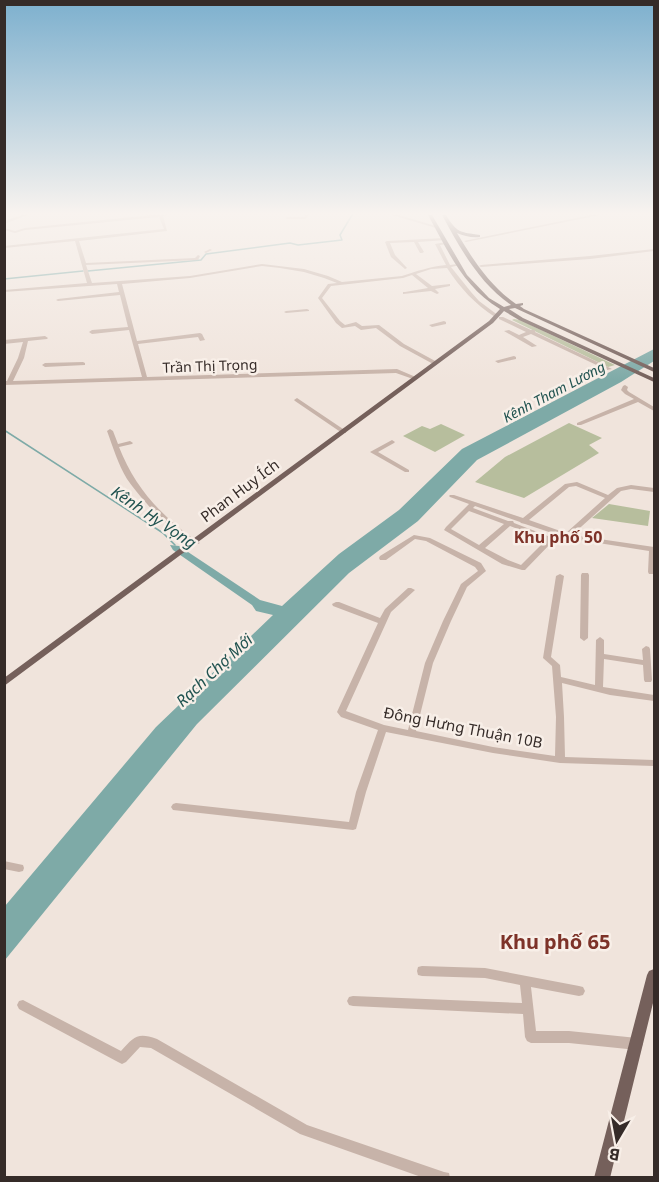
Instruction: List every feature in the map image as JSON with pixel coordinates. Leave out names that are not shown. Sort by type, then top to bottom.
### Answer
[{"type":"main road","points":[[462,270],[477,291],[654,370]]},
{"type":"main road","points":[[468,270],[489,296],[537,322]]},
{"type":"main road","points":[[480,270],[487,283],[516,309]]},
{"type":"main road","points":[[485,270],[516,309],[521,319],[581,339]]},
{"type":"main road","points":[[495,317],[516,309]]},
{"type":"main road","points":[[495,317],[537,322],[619,356],[653,377]]},
{"type":"main road","name":"Phan Huy Ích","points":[[4,683],[194,544],[495,317]]},
{"type":"main road","points":[[619,356],[654,365]]},
{"type":"main road","points":[[602,1178],[654,975]]},
{"type":"street","points":[[86,270],[90,285]]},
{"type":"street","points":[[4,291],[190,277],[238,270]]},
{"type":"street","points":[[293,270],[332,277],[342,284]]},
{"type":"street","points":[[426,270],[403,277],[328,286],[320,298],[344,327],[356,324],[361,328],[376,326],[402,345],[435,363]]},
{"type":"street","points":[[450,270],[495,317],[609,369]]},
{"type":"street","points":[[412,273],[434,290]]},
{"type":"street","points":[[119,282],[145,379]]},
{"type":"street","points":[[405,293],[434,290],[448,285]]},
{"type":"street","points":[[58,300],[122,293]]},
{"type":"street","points":[[66,299],[70,306]]},
{"type":"street","points":[[286,312],[307,310]]},
{"type":"street","points":[[432,325],[444,323]]},
{"type":"street","points":[[92,332],[132,327]]},
{"type":"street","points":[[507,331],[534,346]]},
{"type":"street","points":[[519,337],[532,332]]},
{"type":"street","points":[[136,343],[200,335],[202,340]]},
{"type":"street","points":[[4,342],[45,338]]},
{"type":"street","points":[[7,383],[21,358],[26,340]]},
{"type":"street","points":[[498,361],[514,358]]},
{"type":"street","points":[[45,365],[83,364]]},
{"type":"street","name":"Trần Thị Trọng","points":[[7,383],[397,371],[415,378]]},
{"type":"street","points":[[625,387],[624,390],[637,400],[654,409]]},
{"type":"street","points":[[297,400],[344,432]]},
{"type":"street","points":[[579,424],[637,400]]},
{"type":"street","points":[[110,431],[126,473],[142,494],[194,544]]},
{"type":"street","points":[[392,442],[373,452],[407,471]]},
{"type":"street","points":[[116,446],[130,443]]},
{"type":"street","points":[[523,522],[567,485],[577,484],[609,498]]},
{"type":"street","points":[[567,536],[619,489],[631,487],[654,490]]},
{"type":"street","points":[[452,496],[551,539],[522,568],[505,562],[447,530],[471,506]]},
{"type":"street","points":[[480,548],[512,521],[523,522],[567,536],[654,550],[652,572]]},
{"type":"street","points":[[383,558],[414,537],[428,539],[478,565],[482,571],[464,586],[447,621],[429,663],[411,734]]},
{"type":"street","points":[[584,638],[585,575]]},
{"type":"street","points":[[560,576],[547,658],[556,665],[560,760]]},
{"type":"street","name":"Đông Hưng Thuận 10B","points":[[411,590],[388,610],[341,712],[352,719],[383,728],[464,746],[560,760],[654,763]]},
{"type":"street","points":[[336,604],[382,622]]},
{"type":"street","points":[[599,689],[600,640]]},
{"type":"street","points":[[646,649],[648,680]]},
{"type":"street","points":[[600,656],[647,663]]},
{"type":"street","points":[[557,679],[654,698]]},
{"type":"street","points":[[176,807],[353,826],[361,792],[383,728]]},
{"type":"street","points":[[4,865],[18,868]]},
{"type":"street","points":[[422,971],[485,973],[579,991]]},
{"type":"street","points":[[525,982],[531,1037],[570,1037],[637,1044]]},
{"type":"street","points":[[353,1001],[527,1009]]},
{"type":"street","points":[[23,1005],[122,1058],[138,1041],[153,1043],[304,1130],[444,1178]]},
{"type":"green space","points":[[512,320],[615,365],[608,367]]},
{"type":"green space","points":[[569,423],[602,438],[589,445],[599,453],[524,498],[475,482],[505,457]]},
{"type":"green space","points":[[441,424],[465,435],[435,452],[403,436],[422,426],[430,429]]},
{"type":"green space","points":[[609,504],[650,511],[648,526],[592,518]]},
{"type":"water","name":"Rạch Chợ Mới","points":[[654,349],[654,361],[621,382],[477,460],[418,521],[349,573],[197,724],[5,960],[5,906],[156,727],[273,615],[256,611],[252,605],[173,550],[170,545],[179,546],[260,600],[282,606],[339,554],[399,510],[462,449]]},
{"type":"waterway","points":[[88,271],[97,270]]},
{"type":"waterway","points":[[4,279],[83,271]]},
{"type":"waterway","name":"Kênh Hy Vọng","points":[[4,430],[163,533],[175,545]]},
{"type":"district","name":"Khu phố 50","points":[[558,537]]},
{"type":"district","name":"Khu phố 65","points":[[555,942]]},
{"type":"water label","name":"Kênh Tham Lương","points":[[554,392]]}]
